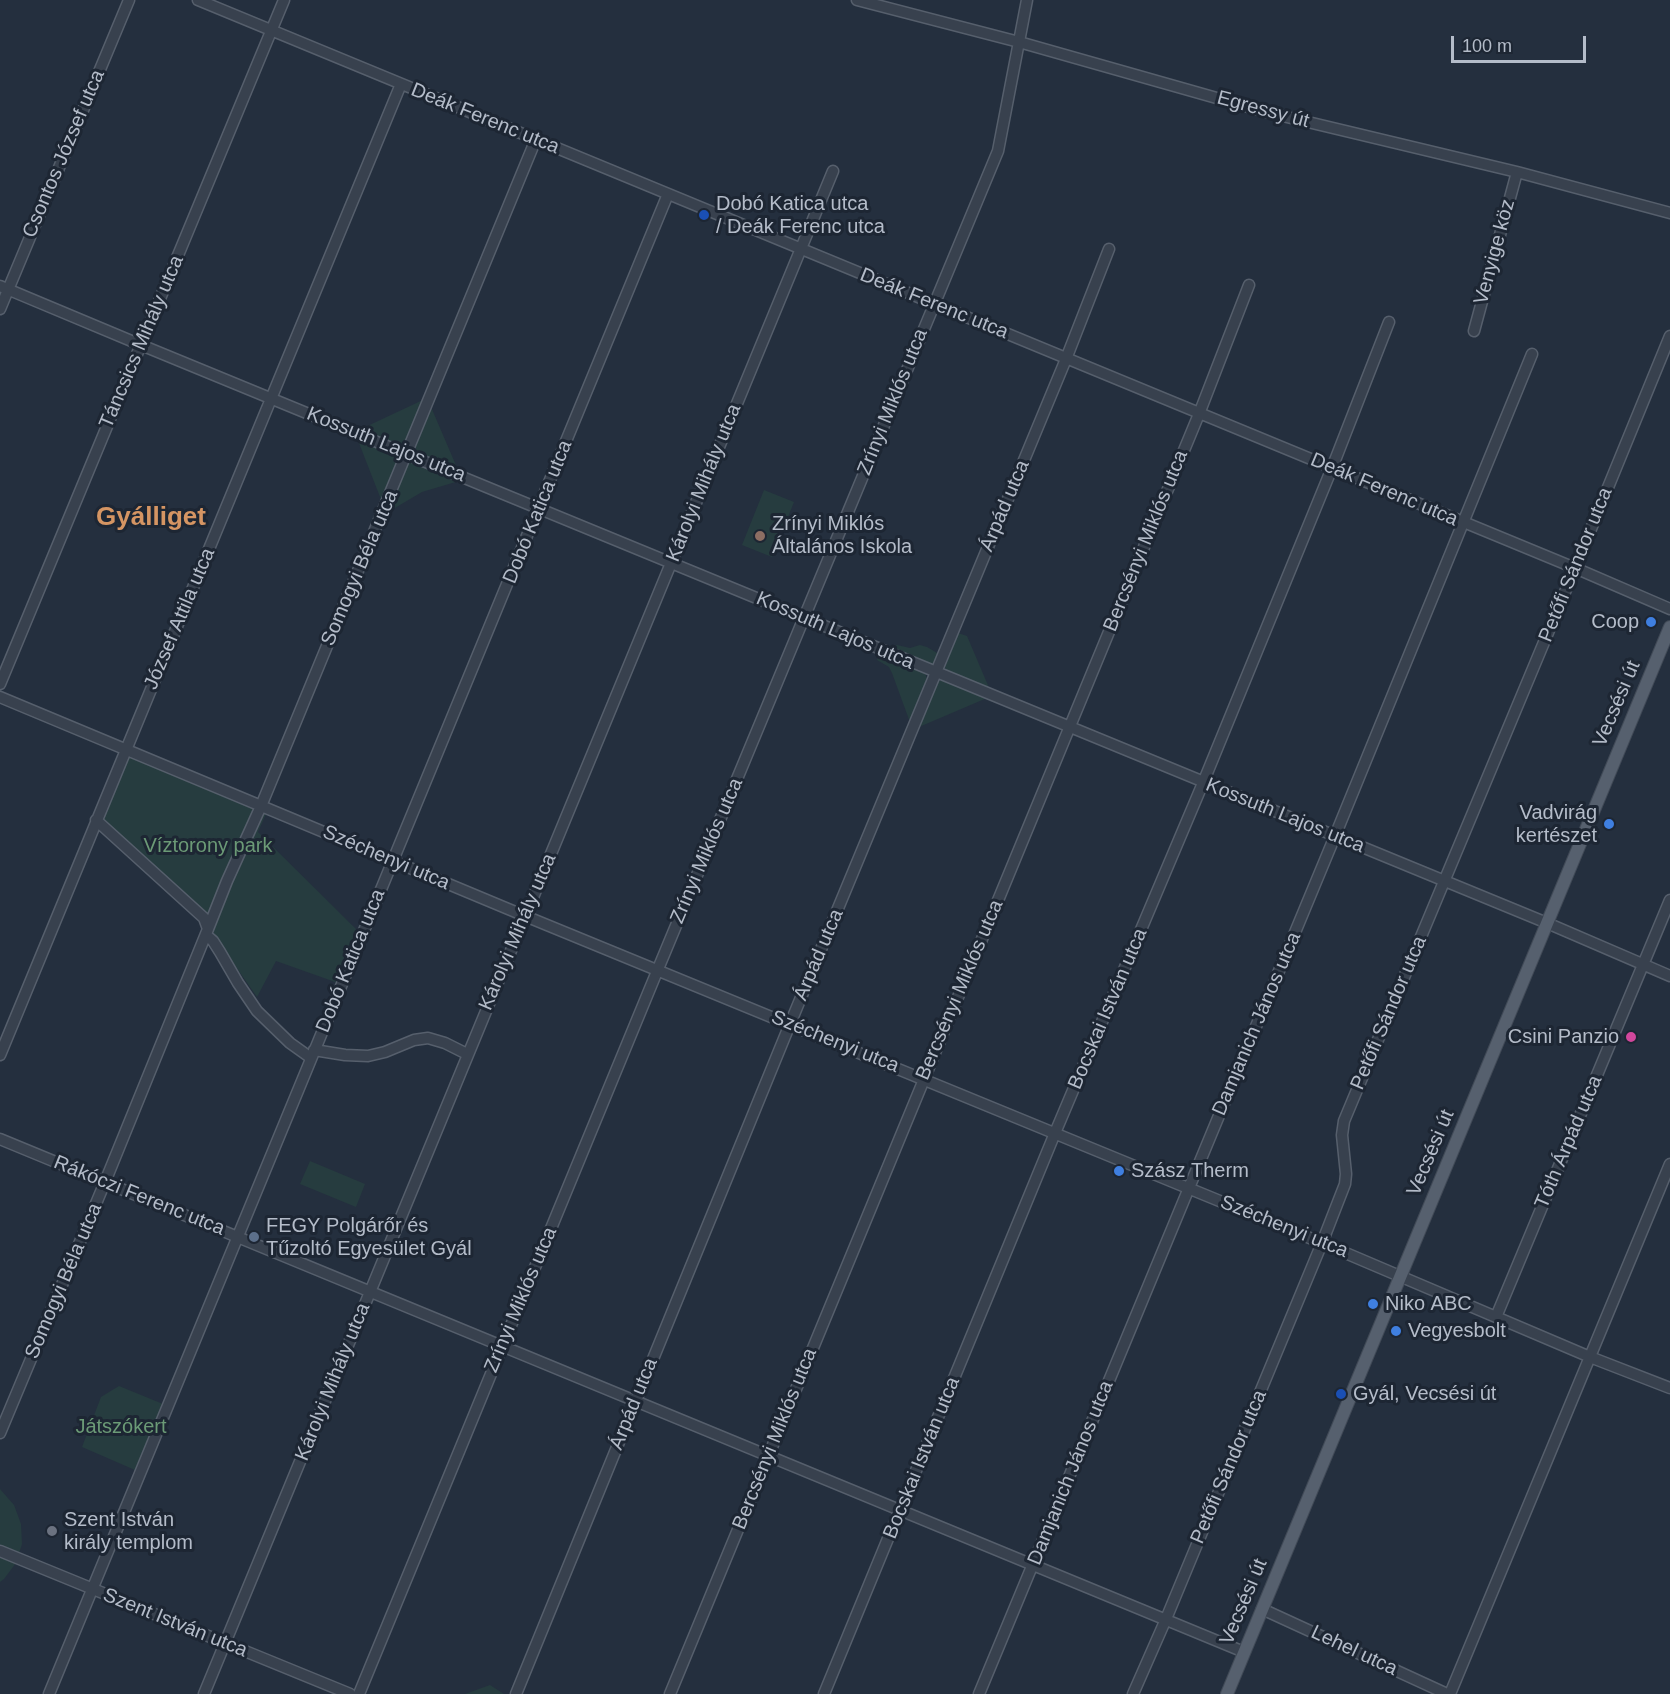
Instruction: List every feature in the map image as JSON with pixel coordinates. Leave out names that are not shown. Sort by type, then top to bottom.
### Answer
[{"type":"main road","name":"Vecsési út","points":[[1227,1694],[1670,627]]},
{"type":"street","name":"Csontos József utca","points":[[0,309],[4,287],[129,0]]},
{"type":"street","name":"Deák Ferenc utca","points":[[198,0],[1670,609]]},
{"type":"street","name":"Táncsics Mihály utca","points":[[0,684],[284,0]]},
{"type":"street","name":"Egressy út","points":[[857,0],[1019,42],[1266,112],[1517,172],[1670,213]]},
{"type":"street","name":"Zrínyi Miklós utca","points":[[359,1694],[998,151],[1028,0]]},
{"type":"street","name":"József Attila utca","points":[[0,1055],[402,84]]},
{"type":"street","name":"Somogyi Béla utca","points":[[0,1433],[536,140]]},
{"type":"street","name":"Károlyi Mihály utca","points":[[204,1694],[833,171]]},
{"type":"street","name":"Venyige köz","points":[[1474,331],[1517,172]]},
{"type":"street","name":"Dobó Katica utca","points":[[49,1694],[668,194]]},
{"type":"street","name":"Árpád utca","points":[[516,1694],[790,1024],[1066,359],[1109,249]]},
{"type":"street","name":"Bercsényi Miklós utca","points":[[670,1694],[1199,414],[1249,285]]},
{"type":"street","name":"Kossuth Lajos utca","points":[[4,287],[1547,923],[1670,976]]},
{"type":"street","name":"Bocskai István utca","points":[[824,1694],[1203,783],[1389,322]]},
{"type":"street","name":"Petőfi Sándor utca","points":[[1133,1694],[1345,1184],[1342,1135],[1344,1121],[1670,336]]},
{"type":"street","name":"Damjanich János utca","points":[[979,1694],[1532,354]]},
{"type":"street","name":"Széchenyi utca","points":[[0,697],[525,916],[1322,1243],[1590,1357],[1670,1388]]},
{"type":"street","points":[[96,820],[204,918],[213,941],[257,1011],[290,1043],[313,1054],[368,1056],[385,1052],[414,1040],[428,1038],[445,1043],[467,1054]]},
{"type":"street","name":"Tóth Árpád utca","points":[[1496,1317],[1670,900]]},
{"type":"street","name":"Rákóczi Ferenc utca","points":[[0,1139],[1244,1652]]},
{"type":"street","points":[[1448,1694],[1670,1164]]},
{"type":"street","name":"Szent István utca","points":[[0,1551],[350,1694]]},
{"type":"street","name":"Lehel utca","points":[[1262,1609],[1448,1694]]},
{"type":"green space","points":[[425,399],[407,442],[399,446],[361,429]]},
{"type":"green space","points":[[431,407],[458,470],[416,452],[413,447]]},
{"type":"green space","points":[[357,438],[395,454],[398,460],[382,502]]},
{"type":"green space","points":[[412,461],[459,481],[422,492],[388,512],[408,463]]},
{"type":"green space","points":[[764,490],[794,502],[772,557],[742,545]]},
{"type":"green space","points":[[958,633],[967,636],[990,690],[947,672],[945,667]]},
{"type":"green space","points":[[897,645],[910,648],[920,645],[939,654],[936,662],[930,665],[889,648]]},
{"type":"green space","points":[[879,654],[925,673],[927,679],[911,725],[889,667],[877,660]]},
{"type":"green space","points":[[942,680],[987,698],[919,727],[936,683]]},
{"type":"green space","name":"Víztorony park","points":[[126,754],[266,814],[258,832],[359,932],[338,983],[276,961],[257,997],[213,934],[216,925],[101,819]]},
{"type":"green space","points":[[310,1161],[365,1184],[356,1207],[300,1184]]},
{"type":"green space","name":"Játszókert","points":[[119,1386],[163,1404],[135,1470],[82,1447],[101,1397]]},
{"type":"green space","points":[[0,1489],[14,1505],[21,1524],[22,1544],[16,1563],[0,1582]]},
{"type":"green space","points":[[490,1685],[504,1694],[465,1694]]},
{"type":"place","name":"Dobó Katica utca / Deák Ferenc utca","points":[[704,215]]},
{"type":"place","name":"Zrínyi Miklós Általános Iskola","points":[[760,536]]},
{"type":"place","name":"Coop","points":[[1651,622]]},
{"type":"place","name":"Vadvirág kertészet","points":[[1609,824]]},
{"type":"place","name":"Csini Panzio","points":[[1631,1037]]},
{"type":"place","name":"Szász Therm","points":[[1119,1171]]},
{"type":"place","name":"FEGY Polgárőr és Tűzoltó Egyesület Gyál","points":[[254,1237]]},
{"type":"place","name":"Niko ABC","points":[[1373,1304]]},
{"type":"place","name":"Vegyesbolt","points":[[1396,1331]]},
{"type":"place","name":"Gyál, Vecsési út","points":[[1341,1394]]},
{"type":"place","name":"Szent István király templom","points":[[52,1531]]},
{"type":"district","name":"Gyálliget","points":[[151,518]]}]
